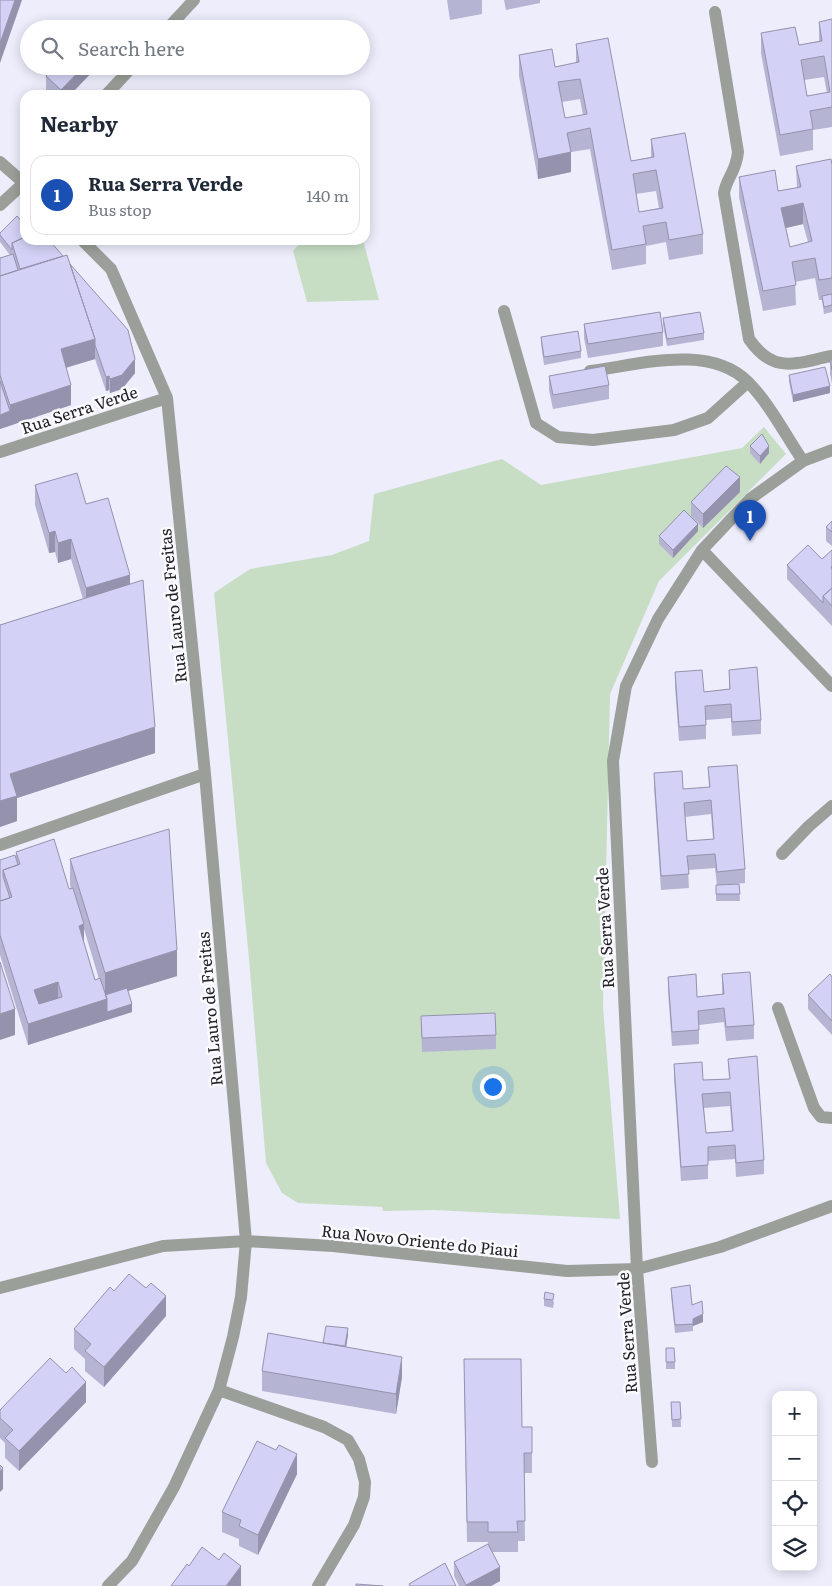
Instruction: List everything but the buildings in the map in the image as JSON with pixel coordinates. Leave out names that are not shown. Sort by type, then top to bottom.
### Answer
[{"type":"street","points":[[175,20],[194,0]]},
{"type":"street","points":[[715,12],[738,152],[737,167],[726,183],[724,193],[749,339],[758,352],[770,361],[787,364],[832,356]]},
{"type":"street","points":[[110,90],[124,75]]},
{"type":"street","points":[[0,162],[20,179]]},
{"type":"street","points":[[0,205],[20,187]]},
{"type":"street","name":"Rua Lauro de Freitas","points":[[87,245],[111,269],[167,398],[205,774],[246,1242],[241,1297],[234,1337],[219,1390],[174,1487],[132,1561],[108,1586]]},
{"type":"street","points":[[504,312],[536,423],[558,437],[593,440],[674,430],[708,418],[748,382]]},
{"type":"street","points":[[581,372],[674,360],[703,361],[726,367],[748,382],[803,461]]},
{"type":"street","name":"Rua Serra Verde","points":[[0,452],[167,398]]},
{"type":"street","name":"Rua Serra Verde","points":[[652,1462],[637,1269],[613,761],[626,686],[658,619],[702,550],[750,499],[803,461],[832,450]]},
{"type":"street","points":[[702,550],[832,686]]},
{"type":"street","points":[[0,845],[205,774]]},
{"type":"street","points":[[782,854],[809,826],[832,806]]},
{"type":"street","points":[[778,1008],[814,1108],[821,1117],[832,1118]]},
{"type":"street","name":"Rua Novo Oriente do Piaui","points":[[0,1288],[163,1246],[246,1242],[334,1246],[567,1271],[637,1269],[720,1247],[832,1206]]},
{"type":"street","points":[[219,1390],[324,1427],[348,1440],[359,1459],[365,1482],[364,1497],[354,1525],[318,1586]]},
{"type":"green space","points":[[298,245],[364,245],[379,300],[307,302],[293,251]]},
{"type":"green space","points":[[764,427],[786,454],[659,581],[610,694],[603,1007],[620,1219],[433,1210],[383,1211],[382,1207],[298,1203],[282,1193],[266,1163],[249,959],[214,593],[250,569],[332,555],[369,541],[374,494],[502,459],[541,485],[742,448]]},
{"type":"place","name":"Rua Serra Verde","points":[[750,541]]}]
